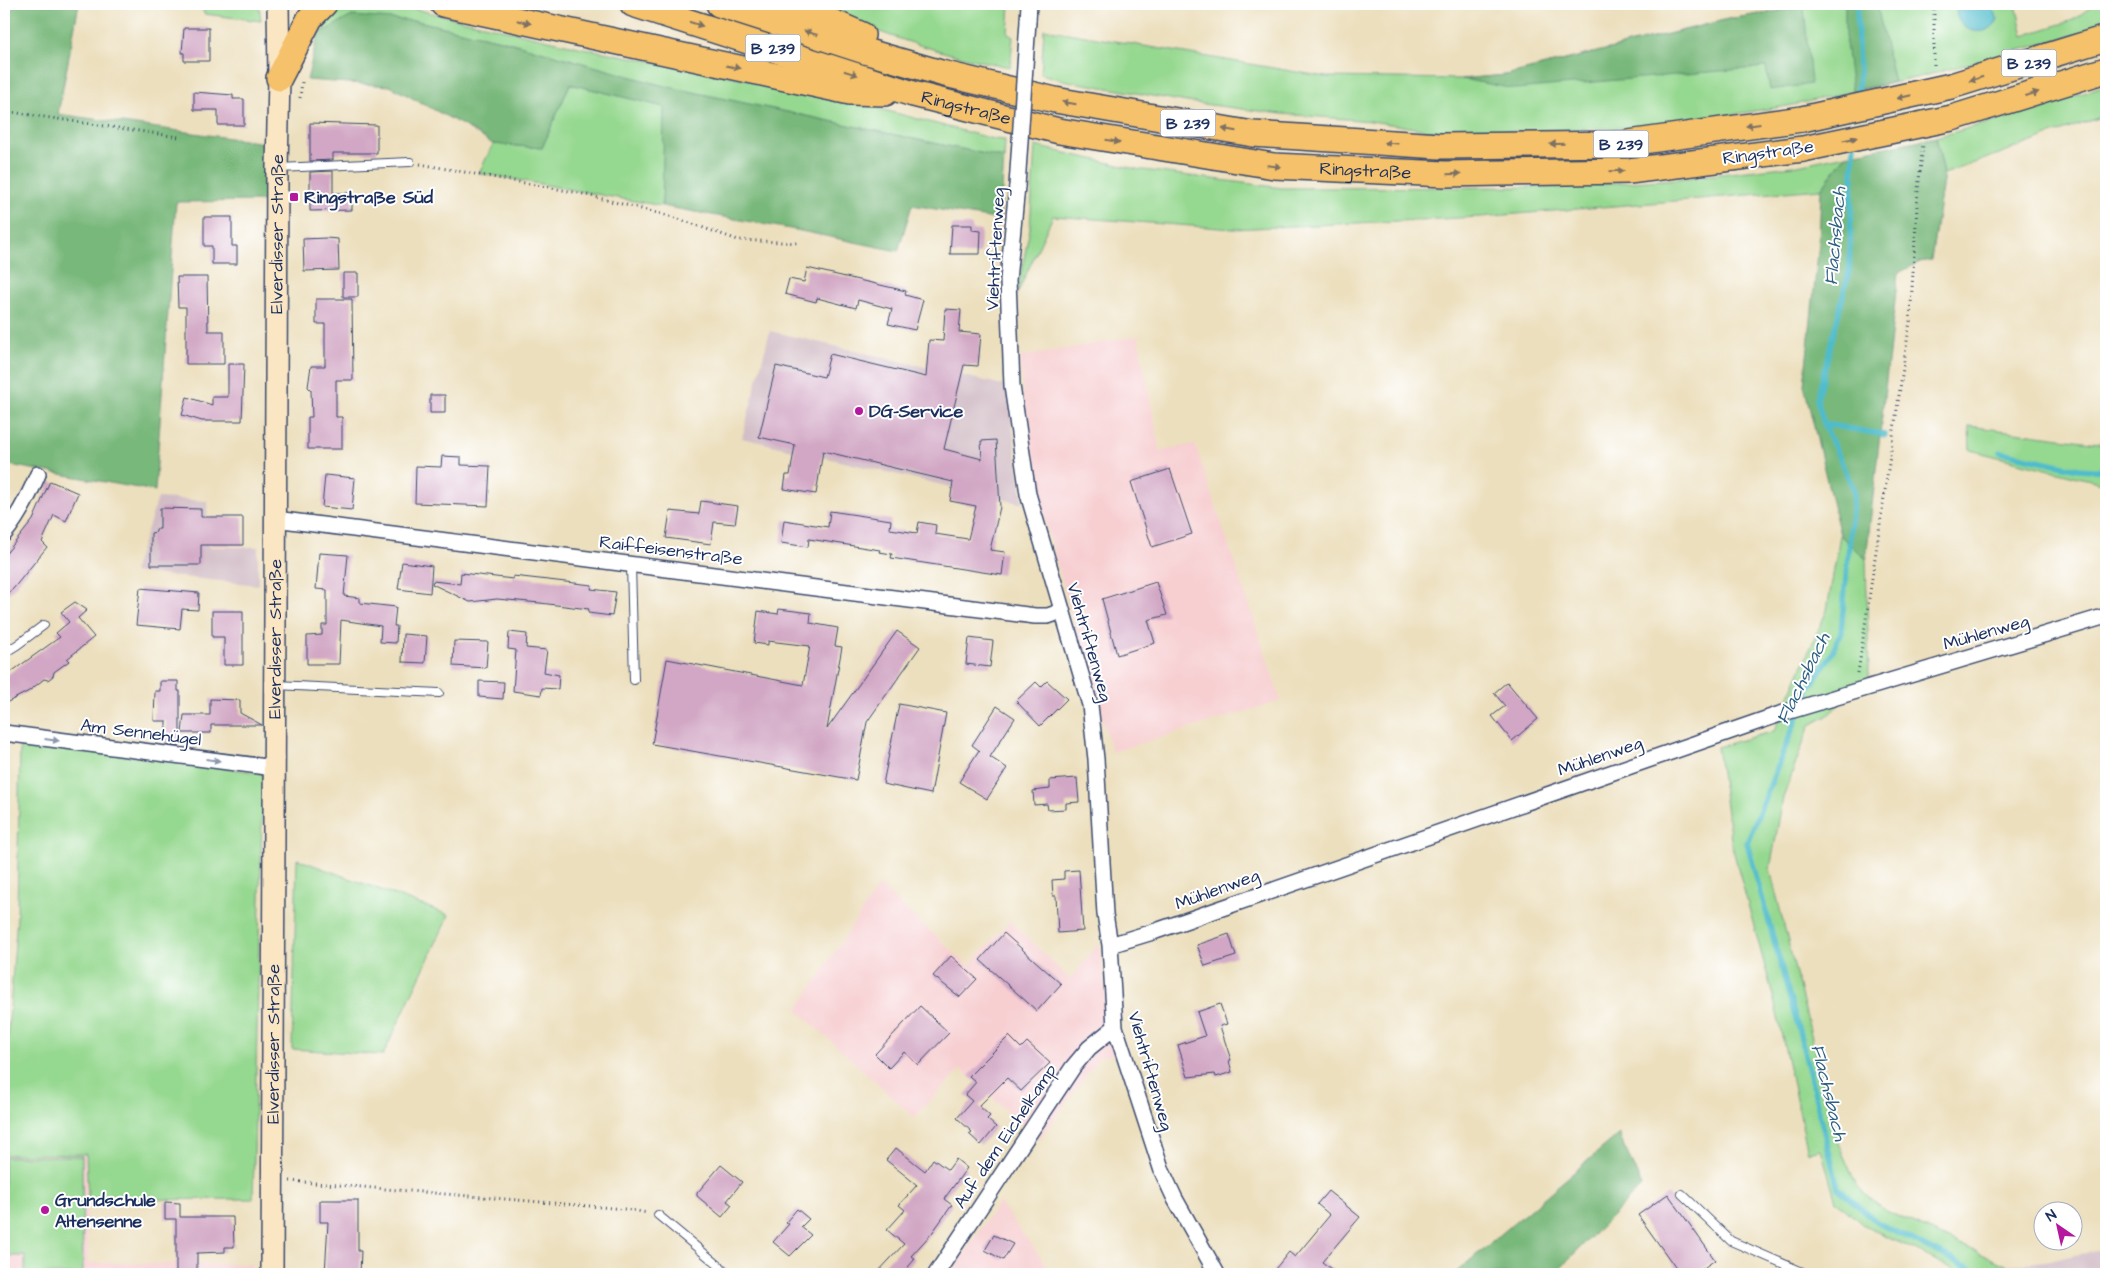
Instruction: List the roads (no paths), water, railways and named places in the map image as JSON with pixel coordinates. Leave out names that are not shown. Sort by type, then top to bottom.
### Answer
[{"type":"highway","points":[[279,78],[310,18],[324,4]]},
{"type":"highway","points":[[443,4],[850,92],[913,94]]},
{"type":"highway","name":"Ringstraße","points":[[633,4],[913,94],[1059,131],[1274,166],[1445,174],[1629,170],[1803,149],[1952,118],[2106,70]]},
{"type":"highway","name":"Ringstraße","points":[[719,4],[868,52],[941,73],[1055,100],[1253,134],[1440,146],[1621,144],[1802,119],[1943,78],[2106,38]]},
{"type":"highway","points":[[791,4],[862,35],[919,51],[941,73]]},
{"type":"main road","name":"Elverdisser Straße","points":[[272,1274],[278,4]]},
{"type":"street","name":"Viehtriftenweg","points":[[1030,4],[1017,186],[1008,280],[1012,386],[1028,494],[1090,705],[1096,759],[1105,914],[1110,945],[1115,1027],[1162,1171],[1175,1199],[1218,1274]]},
{"type":"street","points":[[4,534],[27,500],[38,474]]},
{"type":"street","name":"Raiffeisenstraße","points":[[275,519],[1035,616],[1048,616],[1062,611]]},
{"type":"street","name":"Mühlenweg","points":[[1110,945],[1780,714],[2106,616]]},
{"type":"street","name":"Am Sennehügel","points":[[4,734],[274,768]]},
{"type":"street","name":"Auf dem Eichelkamp","points":[[936,1274],[1073,1067],[1089,1048],[1115,1027]]},
{"type":"lane","points":[[277,168],[410,162]]},
{"type":"lane","points":[[631,564],[634,680]]},
{"type":"lane","points":[[4,652],[44,625]]},
{"type":"lane","points":[[274,685],[439,693]]},
{"type":"lane","points":[[1682,1194],[1732,1241],[1807,1274]]},
{"type":"lane","points":[[658,1216],[729,1274]]},
{"type":"water","points":[[1957,4],[1989,4],[1998,19],[1993,26],[1986,30],[1971,30],[1964,27],[1959,21],[1956,13]]},
{"type":"waterway","name":"Flachsbach","points":[[1857,4],[1859,76],[1857,100]]},
{"type":"waterway","name":"Flachsbach","points":[[1854,144],[1849,272],[1817,399],[1824,424],[1854,490],[1841,632],[1831,655],[1809,688],[1747,843],[1798,1027],[1838,1188],[1878,1223],[1982,1274]]},
{"type":"waterway","points":[[1824,424],[1885,435]]},
{"type":"waterway","points":[[2001,452],[2078,469],[2106,471]]},
{"type":"place","name":"Ringstraße Süd","points":[[294,197]]},
{"type":"place","name":"DG-Service","points":[[859,411]]},
{"type":"place","name":"Grundschule Altensenne","points":[[45,1210]]}]
